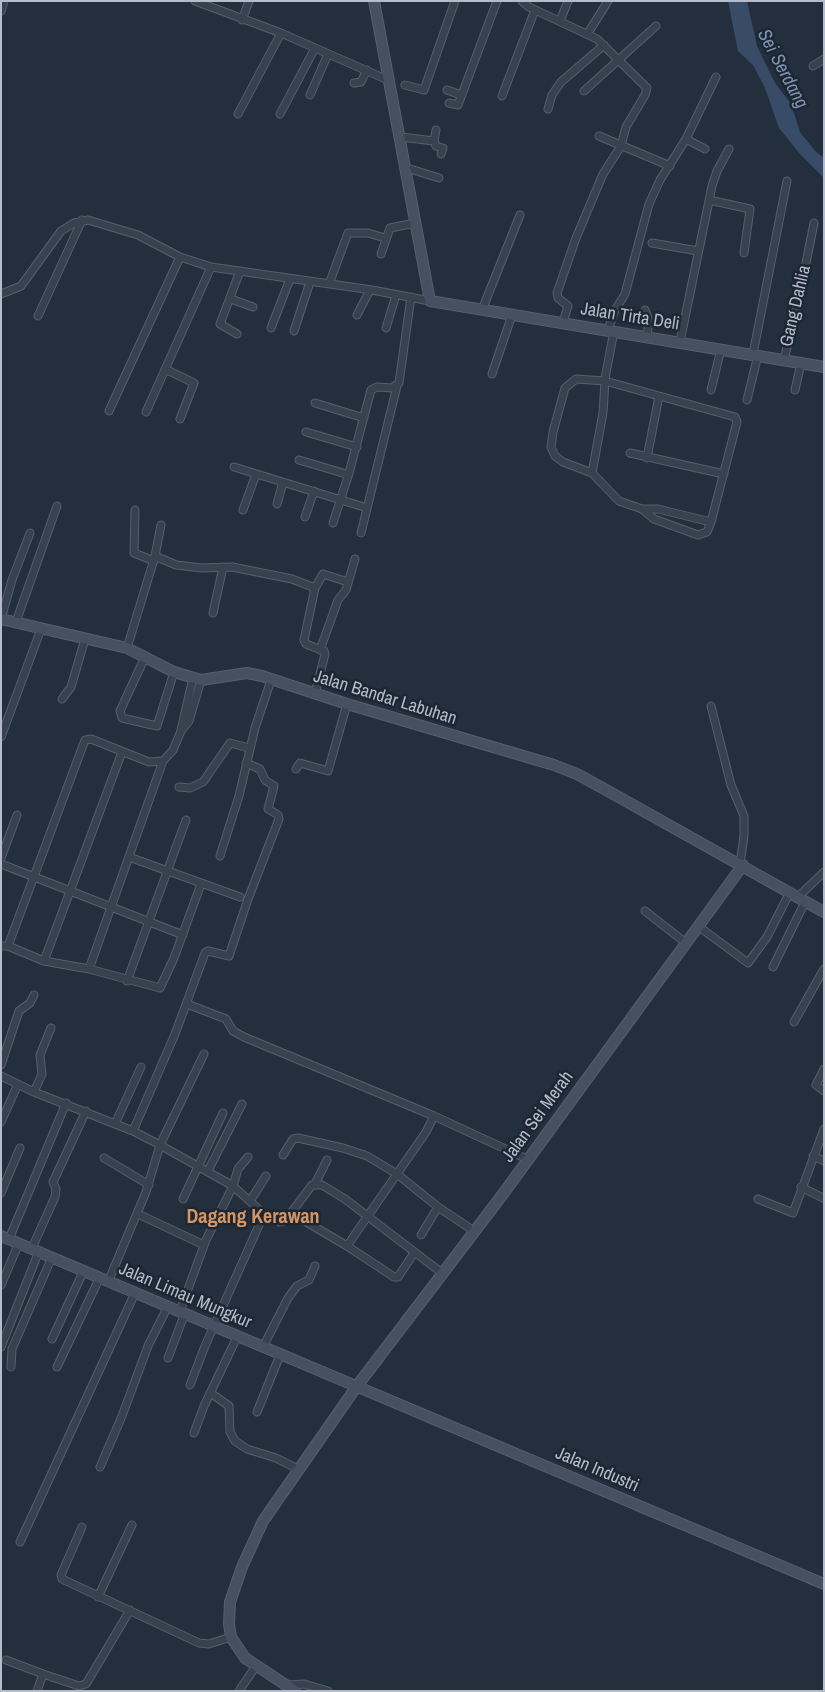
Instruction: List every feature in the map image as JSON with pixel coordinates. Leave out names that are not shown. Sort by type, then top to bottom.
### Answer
[{"type":"street","points":[[1,11],[4,1]]},
{"type":"street","points":[[195,1],[281,33],[390,81]]},
{"type":"street","points":[[242,20],[249,1]]},
{"type":"street","points":[[1,294],[21,286],[54,238],[69,226],[82,220],[98,221],[138,235],[180,257],[211,267],[370,290],[430,301],[407,168],[374,1]]},
{"type":"street","points":[[405,85],[424,90],[456,1]]},
{"type":"street","points":[[448,103],[458,105],[497,1]]},
{"type":"street","points":[[522,1],[588,33],[604,44],[647,88],[646,95],[626,127],[621,146],[603,174],[572,249],[557,293],[558,298],[566,302],[568,306],[563,322]]},
{"type":"street","points":[[560,21],[568,1]]},
{"type":"street","points":[[588,33],[608,1]]},
{"type":"street","points":[[502,96],[531,6]]},
{"type":"street","points":[[584,91],[656,26]]},
{"type":"street","points":[[238,114],[281,33]]},
{"type":"street","points":[[548,109],[552,95],[561,82],[604,44]]},
{"type":"street","points":[[280,114],[315,48]]},
{"type":"street","points":[[310,95],[328,54]]},
{"type":"street","points":[[813,66],[824,59]]},
{"type":"street","points":[[354,83],[360,82],[367,70]]},
{"type":"street","points":[[592,473],[603,413],[614,312],[625,294],[649,204],[660,180],[686,140],[716,77]]},
{"type":"street","points":[[447,90],[462,95]]},
{"type":"street","points":[[436,130],[434,140],[436,146],[443,148],[441,154]]},
{"type":"street","points":[[599,136],[670,166]]},
{"type":"street","points":[[401,137],[434,140]]},
{"type":"street","points":[[686,140],[705,149]]},
{"type":"street","points":[[680,342],[716,171],[729,148]]},
{"type":"street","points":[[407,168],[439,178]]},
{"type":"street","points":[[747,400],[787,181]]},
{"type":"street","points":[[709,200],[750,209],[744,253]]},
{"type":"street","points":[[482,310],[520,215]]},
{"type":"street","points":[[38,316],[82,220]]},
{"type":"street","points":[[381,254],[390,228],[415,223]]},
{"type":"street","name":"Gang Dahlia","points":[[784,360],[814,223]]},
{"type":"street","points":[[329,284],[348,233],[368,233],[385,238]]},
{"type":"street","points":[[652,243],[698,251]]},
{"type":"street","points":[[109,411],[180,257]]},
{"type":"street","points":[[146,412],[211,267]]},
{"type":"street","points":[[236,334],[220,324],[231,299],[240,270]]},
{"type":"street","points":[[271,328],[290,279]]},
{"type":"street","points":[[294,331],[310,282]]},
{"type":"street","points":[[357,315],[370,290]]},
{"type":"street","points":[[386,328],[396,295]]},
{"type":"street","points":[[361,533],[397,386],[411,297]]},
{"type":"street","points":[[231,299],[254,307]]},
{"type":"street","name":"Jalan Tirta Deli","points":[[430,301],[824,367]]},
{"type":"street","points":[[645,310],[649,320],[647,336]]},
{"type":"street","points":[[492,374],[512,315]]},
{"type":"street","points":[[711,390],[721,349]]},
{"type":"street","points":[[795,390],[801,363]]},
{"type":"street","points":[[165,370],[194,383],[180,419]]},
{"type":"street","points":[[642,509],[654,519],[698,535],[707,532],[711,522],[737,422],[735,418],[605,382],[582,379],[569,384],[565,388],[551,441],[555,456],[563,462],[592,473],[619,502],[642,509],[658,509],[711,522]]},
{"type":"street","points":[[333,523],[373,388],[392,388],[397,386]]},
{"type":"street","points":[[647,458],[659,396]]},
{"type":"street","points":[[315,403],[364,418]]},
{"type":"street","points":[[306,432],[357,447]]},
{"type":"street","points":[[630,453],[724,474]]},
{"type":"street","points":[[299,460],[346,474],[349,472]]},
{"type":"street","points":[[234,467],[367,508]]},
{"type":"street","points":[[243,510],[256,474]]},
{"type":"street","points":[[277,504],[283,482]]},
{"type":"street","points":[[305,517],[314,491]]},
{"type":"street","points":[[16,622],[57,506]]},
{"type":"street","points":[[135,510],[134,553],[176,565],[202,568],[224,567],[292,579],[315,588]]},
{"type":"street","points":[[127,648],[155,558],[161,524]]},
{"type":"street","points":[[1,619],[12,580],[30,533]]},
{"type":"street","points":[[320,650],[338,600],[346,590],[355,559]]},
{"type":"street","points":[[213,612],[224,567]]},
{"type":"street","points":[[315,694],[325,654],[306,644],[304,640],[315,588],[323,574],[348,582]]},
{"type":"street","name":"Jalan Bandar Labuhan","points":[[1,619],[127,648],[174,672],[197,679],[247,673],[577,774],[742,864],[824,912]]},
{"type":"street","points":[[1,737],[41,629]]},
{"type":"street","points":[[62,699],[70,687],[85,639]]},
{"type":"street","points":[[145,657],[120,711],[122,718],[157,726],[174,672]]},
{"type":"street","points":[[89,969],[163,761],[173,750],[181,731],[197,679]]},
{"type":"street","points":[[220,856],[239,796],[250,748],[271,680]]},
{"type":"street","points":[[296,769],[300,763],[328,771],[347,704]]},
{"type":"street","points":[[711,706],[731,786],[744,816],[742,864]]},
{"type":"street","points":[[163,761],[149,762],[91,739],[85,740],[5,946],[44,961],[89,969],[127,981],[159,988],[162,986],[183,935],[201,884]]},
{"type":"street","points":[[179,787],[190,788],[203,782],[230,743],[250,748]]},
{"type":"street","points":[[44,961],[122,752]]},
{"type":"street","points":[[133,1132],[187,1004],[206,952],[229,956],[256,877],[262,866],[279,818],[278,815],[268,809],[274,786],[265,780],[260,769],[246,763]]},
{"type":"street","points":[[1,858],[17,816]]},
{"type":"street","points":[[127,981],[186,820]]},
{"type":"street","points":[[129,857],[240,897]]},
{"type":"street","points":[[1,864],[72,890],[183,935]]},
{"type":"street","name":"Jalan Sei Merah","points":[[231,1637],[230,1602],[242,1567],[263,1521],[357,1386],[474,1231],[742,864]]},
{"type":"street","points":[[698,926],[748,963],[798,897],[824,872]]},
{"type":"street","points":[[773,967],[798,897]]},
{"type":"street","points":[[645,911],[686,943]]},
{"type":"street","points":[[794,1022],[824,969]]},
{"type":"street","points":[[1,1065],[19,1011],[30,1003],[34,996]]},
{"type":"street","points":[[187,1004],[226,1019],[233,1031],[244,1038],[434,1116],[527,1159]]},
{"type":"street","points":[[34,1092],[42,1074],[40,1055],[51,1028]]},
{"type":"street","points":[[57,1367],[138,1214],[149,1185],[160,1145],[204,1054]]},
{"type":"street","points":[[115,1124],[141,1067]]},
{"type":"street","points":[[824,1069],[816,1084],[824,1091]]},
{"type":"street","points":[[1,1076],[34,1092],[86,1111],[160,1145],[233,1186],[264,1214],[279,1222],[284,1221],[315,1184],[327,1160]]},
{"type":"street","points":[[1,1122],[18,1084]]},
{"type":"street","points":[[5,1237],[66,1103]]},
{"type":"street","points":[[208,1171],[242,1104]]},
{"type":"street","points":[[1,1347],[55,1197],[56,1189],[53,1182],[86,1111]]},
{"type":"street","points":[[183,1199],[223,1113]]},
{"type":"street","points":[[347,1246],[366,1216],[397,1174],[434,1116]]},
{"type":"street","points":[[758,1199],[793,1213],[824,1129]]},
{"type":"street","points":[[282,1155],[294,1139],[298,1138],[343,1148],[367,1156],[397,1174],[438,1207],[474,1231]]},
{"type":"street","points":[[1,1193],[20,1148]]},
{"type":"street","points":[[168,1358],[204,1244],[233,1186],[238,1169],[248,1156]]},
{"type":"street","points":[[813,1156],[824,1161]]},
{"type":"street","points":[[104,1158],[149,1185]]},
{"type":"street","points":[[250,1201],[266,1176]]},
{"type":"street","points":[[315,1184],[322,1185],[337,1194],[442,1273]]},
{"type":"street","points":[[801,1187],[824,1198]]},
{"type":"street","points":[[421,1235],[438,1207]]},
{"type":"street","points":[[291,1213],[396,1277],[414,1253]]},
{"type":"street","points":[[138,1214],[204,1244]]},
{"type":"street","points":[[190,1385],[205,1346],[264,1214]]},
{"type":"street","name":"Jalan Limau Mungkur","points":[[5,1237],[357,1386]]},
{"type":"street","points":[[1,1285],[19,1243]]},
{"type":"street","points":[[12,1367],[12,1349],[52,1257]]},
{"type":"street","points":[[263,1347],[288,1298],[297,1286],[309,1280],[316,1266]]},
{"type":"street","points":[[52,1339],[84,1270]]},
{"type":"street","points":[[20,1542],[135,1293]]},
{"type":"street","points":[[100,1467],[122,1416],[148,1346],[168,1306]]},
{"type":"street","points":[[194,1433],[204,1406],[212,1394],[238,1335]]},
{"type":"street","points":[[257,1412],[280,1355]]},
{"type":"street","name":"Jalan Industri","points":[[357,1386],[824,1584]]},
{"type":"street","points":[[212,1394],[229,1406],[230,1432],[235,1440],[248,1449],[276,1458],[298,1469]]},
{"type":"street","points":[[98,1597],[132,1525]]},
{"type":"street","points":[[82,1528],[61,1578],[98,1597],[204,1644],[231,1637],[241,1654],[256,1666],[292,1688],[304,1684],[328,1691]]},
{"type":"street","points":[[6,1660],[43,1674],[84,1686],[130,1610]]},
{"type":"street","points":[[239,1691],[256,1666]]},
{"type":"street","points":[[38,1691],[43,1674]]},
{"type":"water","points":[[728,1],[747,1],[757,46],[775,83],[791,104],[800,132],[815,151],[824,158],[824,178],[800,154],[779,128],[765,88],[753,65],[738,51]]},
{"type":"district","name":"Dagang Kerawan","points":[[253,1218]]},
{"type":"water label","name":"Sei Serdang","points":[[782,69]]}]
